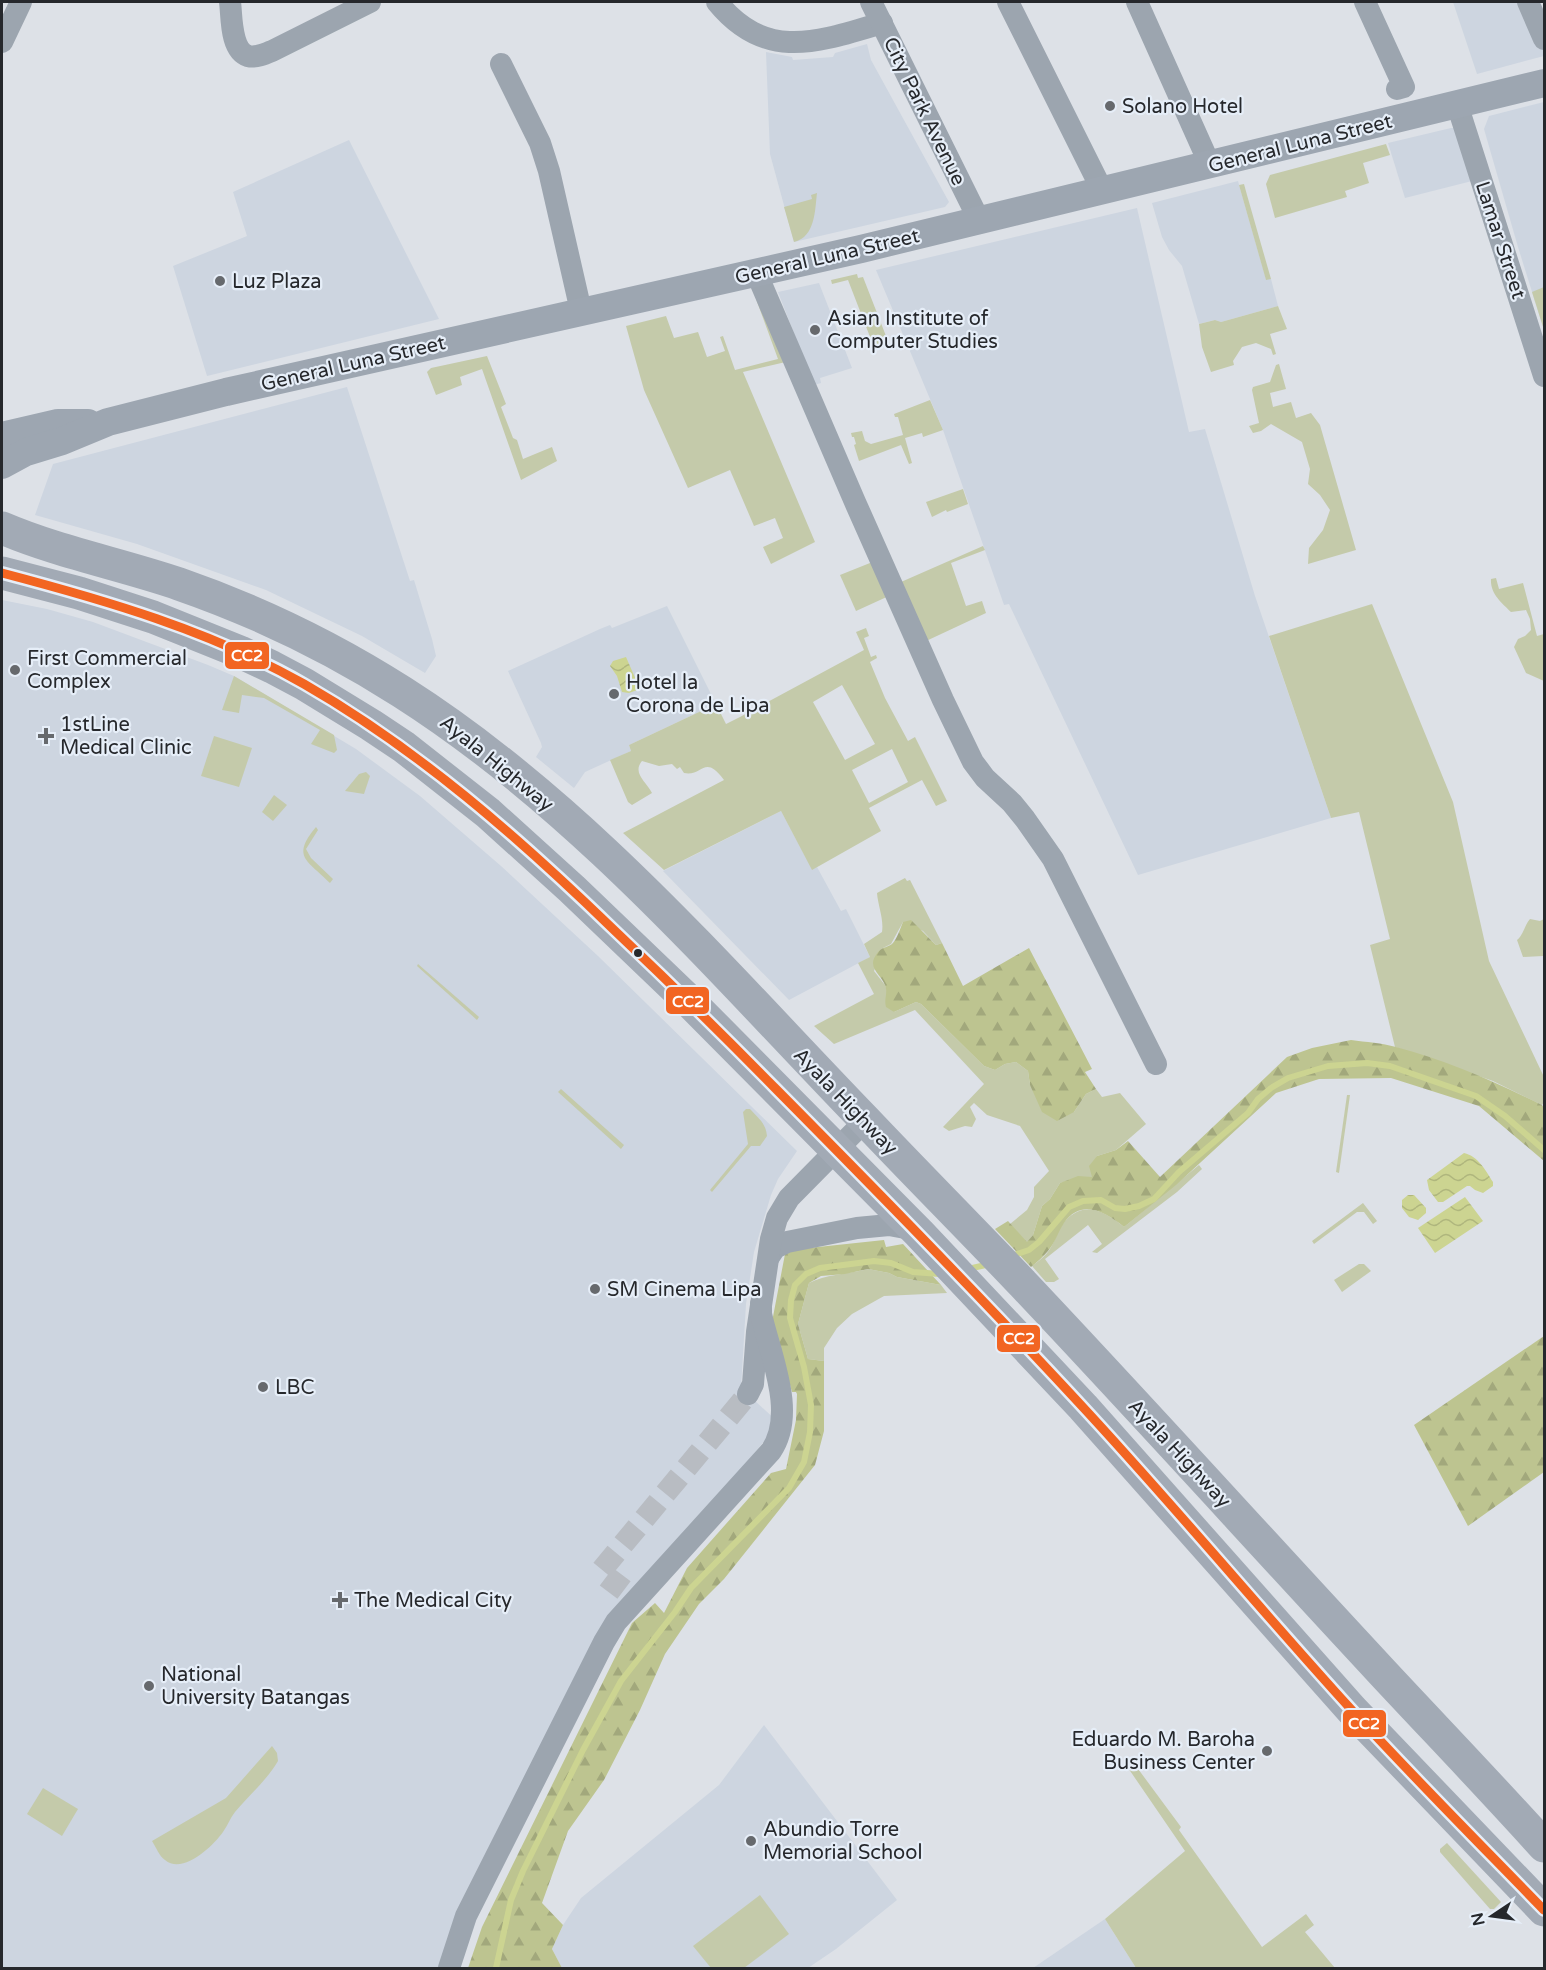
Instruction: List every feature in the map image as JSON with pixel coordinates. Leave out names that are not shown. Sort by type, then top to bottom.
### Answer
[{"type":"highway","name":"Ayala Highway","points":[[7,528],[231,603],[328,649],[397,688],[443,718],[491,754],[543,798],[692,938],[1022,1283],[1545,1846]]},
{"type":"highway","name":"Ayala Highway","points":[[2,573],[79,593],[153,617],[240,652],[312,689],[404,747],[488,813],[564,882],[723,1034],[917,1232],[1083,1407],[1352,1710],[1545,1910]]},
{"type":"highway","points":[[1352,1710],[1388,1678]]},
{"type":"main road","name":"General Luna Street","points":[[2,465],[26,452],[62,441],[108,422],[322,369],[979,220],[1545,83]]},
{"type":"main road","name":"General Luna Street","points":[[2,436],[58,423],[108,422]]},
{"type":"street","points":[[2,42],[21,2]]},
{"type":"street","points":[[230,2],[236,41],[240,51],[248,56],[258,56],[370,2]]},
{"type":"street","points":[[717,2],[733,20],[744,28],[767,39],[787,43],[827,40],[882,23]]},
{"type":"street","name":"City Park Avenue","points":[[871,2],[979,220]]},
{"type":"street","points":[[1008,2],[1102,190]]},
{"type":"street","points":[[1137,2],[1210,165]]},
{"type":"street","points":[[1365,2],[1404,87],[1397,89]]},
{"type":"street","points":[[1528,2],[1545,39]]},
{"type":"street","points":[[501,64],[540,143],[549,171],[581,311]]},
{"type":"street","name":"Lamar Street","points":[[1457,104],[1545,376]]},
{"type":"street","points":[[756,272],[855,502],[973,762],[985,778],[1025,819],[1053,859],[1156,1064]]},
{"type":"street","points":[[748,1394],[753,1384],[757,1332],[772,1233],[782,1208],[789,1198],[865,1121]]},
{"type":"street","points":[[769,1257],[776,1248],[784,1243],[857,1228],[890,1225],[917,1232]]},
{"type":"street","points":[[449,1968],[466,1916],[604,1642],[635,1590],[771,1451],[778,1438],[782,1423],[781,1395],[761,1314],[761,1304]]},
{"type":"shaded area","points":[[1453,2],[1524,2],[1544,50],[1544,56],[1477,74]]},
{"type":"shaded area","points":[[867,44],[871,60],[949,202],[945,207],[794,242],[770,154],[766,52],[792,57],[793,60],[833,57],[835,53]]},
{"type":"shaded area","points":[[1544,102],[1544,330],[1484,129],[1489,116]]},
{"type":"shaded area","points":[[1456,128],[1472,181],[1405,198],[1388,143]]},
{"type":"shaded area","points":[[349,140],[439,319],[207,376],[173,266],[247,236],[233,192]]},
{"type":"shaded area","points":[[1386,144],[1390,155],[1363,163],[1369,183],[1345,191],[1347,197],[1275,218],[1266,184],[1270,175]]},
{"type":"shaded area","points":[[1238,181],[1266,279],[1271,279],[1278,306],[1221,322],[1215,320],[1199,324],[1182,266],[1162,237],[1152,203]]},
{"type":"shaded area","points":[[1244,184],[1271,279],[1266,280],[1239,185]]},
{"type":"shaded area","points":[[817,193],[815,214],[810,228],[807,234],[794,242],[784,207],[812,199],[811,195]]},
{"type":"shaded area","points":[[1137,208],[1189,432],[1205,429],[1255,596],[1331,818],[1138,875],[1009,604],[1004,605],[943,430],[876,270]]},
{"type":"shaded area","points":[[857,274],[858,278],[863,277],[886,336],[886,341],[881,345],[872,342],[848,280],[832,284],[831,280]]},
{"type":"shaded area","name":"Asian Institute of Computer Studies","points":[[819,283],[852,368],[820,378],[821,383],[814,385],[778,292]]},
{"type":"shaded area","points":[[1544,287],[1544,330],[1532,292]]},
{"type":"shaded area","points":[[756,299],[790,361],[743,372],[815,542],[771,564],[763,547],[783,538],[775,518],[754,526],[730,470],[688,488],[644,390],[626,326],[666,316],[674,338],[698,332],[707,357],[725,351],[720,337],[723,336],[735,370],[778,359]]},
{"type":"shaded area","points":[[1278,306],[1287,329],[1270,334],[1276,354],[1273,355],[1271,349],[1256,343],[1242,347],[1233,361],[1234,365],[1211,372],[1202,347],[1199,324],[1215,320],[1221,322]]},
{"type":"shaded area","points":[[487,356],[506,404],[501,407],[513,438],[517,440],[523,459],[552,447],[557,461],[521,480],[482,369],[460,377],[462,385],[436,395],[427,372],[431,368]]},
{"type":"shaded area","points":[[1279,364],[1286,389],[1270,393],[1273,407],[1291,402],[1296,418],[1311,413],[1320,425],[1356,550],[1308,564],[1309,548],[1323,530],[1330,510],[1320,495],[1308,484],[1310,469],[1302,442],[1271,424],[1253,433],[1249,426],[1259,423],[1253,387],[1270,382],[1276,365]]},
{"type":"shaded area","points":[[347,387],[410,581],[414,580],[432,639],[436,656],[425,673],[362,636],[266,590],[137,544],[35,515],[53,464]]},
{"type":"shaded area","points":[[930,400],[943,430],[923,437],[922,433],[905,438],[912,463],[909,464],[901,445],[859,461],[851,433],[862,431],[865,441],[871,444],[903,435],[898,417],[894,414]]},
{"type":"shaded area","points":[[963,489],[968,504],[947,512],[946,510],[932,517],[926,502]]},
{"type":"shaded area","points":[[983,546],[985,550],[951,563],[966,606],[982,601],[986,613],[924,642],[901,582]]},
{"type":"shaded area","points":[[875,561],[891,595],[856,611],[840,575]]},
{"type":"shaded area","points":[[1496,578],[1499,589],[1523,583],[1537,636],[1544,634],[1544,681],[1526,673],[1514,647],[1518,639],[1531,630],[1526,610],[1511,612],[1500,602],[1491,584],[1491,579]]},
{"type":"shaded area","points":[[2,600],[47,609],[93,622],[208,665],[234,676],[356,749],[420,796],[501,866],[598,956],[797,1151],[778,1179],[771,1195],[754,1252],[746,1304],[741,1388],[779,1423],[645,1587],[446,1968],[2,1968]]},
{"type":"shaded area","points":[[1372,604],[1453,802],[1489,961],[1544,1077],[1542,1105],[1493,1081],[1395,1047],[1370,945],[1390,939],[1359,812],[1331,818],[1269,636]]},
{"type":"shaded area","name":"Hotel la Corona de Lipa","points":[[667,606],[716,704],[629,745],[631,751],[585,772],[574,788],[536,757],[542,747],[541,743],[508,671],[600,629],[610,625],[612,628]]},
{"type":"shaded area","points":[[866,628],[869,636],[864,638],[871,657],[876,655],[877,658],[870,662],[885,698],[908,741],[915,737],[947,801],[936,806],[922,780],[869,808],[881,831],[812,870],[781,811],[664,870],[623,833],[724,780],[708,767],[684,773],[680,767],[677,769],[672,764],[659,766],[642,761],[638,769],[639,773],[652,793],[632,805],[628,802],[610,760],[631,751],[629,745],[716,704],[726,724],[740,717],[864,650],[856,632]],"holes":[[[842,685],[875,744],[845,760],[813,702]],[[892,749],[908,782],[869,803],[852,770]]]},
{"type":"shaded area","points":[[234,676],[334,735],[337,750],[334,753],[311,744],[320,730],[264,698],[242,695],[239,713],[222,710]]},
{"type":"shaded area","points":[[214,736],[252,748],[239,787],[201,776]]},
{"type":"shaded area","points":[[366,772],[370,776],[364,794],[345,791],[359,774]]},
{"type":"shaded area","points":[[274,795],[287,805],[273,821],[262,812]]},
{"type":"shaded area","points":[[781,811],[812,869],[817,867],[841,911],[846,909],[870,957],[789,1000],[663,871]]},
{"type":"shaded area","points":[[316,827],[318,830],[306,849],[311,858],[333,879],[330,883],[309,863],[303,852],[308,837]]},
{"type":"shaded area","points":[[905,878],[907,881],[910,880],[942,943],[936,945],[923,931],[903,922],[891,944],[883,948],[874,971],[885,985],[894,1012],[916,1002],[921,1004],[984,1066],[995,1070],[1005,1064],[1016,1062],[1028,1071],[1030,1085],[1074,1112],[1086,1094],[1096,1089],[1102,1097],[1120,1093],[1146,1124],[1116,1150],[1097,1156],[1092,1177],[1060,1183],[1050,1199],[1042,1206],[1033,1235],[1027,1243],[1010,1224],[1027,1210],[1034,1197],[1034,1187],[1049,1171],[1020,1126],[987,1115],[974,1103],[970,1107],[976,1119],[972,1127],[965,1126],[949,1131],[943,1127],[984,1084],[915,1010],[834,1044],[814,1026],[874,994],[858,963],[870,957],[864,944],[882,932],[877,893]]},
{"type":"shaded area","points":[[1530,919],[1540,921],[1544,919],[1543,956],[1523,957],[1517,940]]},
{"type":"shaded area","points":[[418,964],[479,1017],[477,1020],[417,966]]},
{"type":"shaded area","points":[[561,1089],[624,1145],[621,1149],[558,1092]]},
{"type":"shaded area","points":[[1347,1095],[1350,1095],[1339,1173],[1336,1172]]},
{"type":"shaded area","points":[[750,1109],[761,1121],[767,1136],[760,1146],[751,1146],[712,1192],[710,1190],[748,1144],[743,1112]]},
{"type":"shaded area","points":[[1199,1165],[1202,1169],[1177,1192],[1097,1253],[1092,1252],[1102,1244],[1088,1225],[1045,1259],[1059,1279],[1046,1282],[1032,1266],[1047,1253],[1063,1224],[1073,1214],[1088,1209],[1095,1210],[1124,1227]]},
{"type":"shaded area","points":[[1363,1203],[1377,1221],[1373,1224],[1364,1212],[1357,1212],[1314,1244],[1312,1241]]},
{"type":"shaded area","points":[[1359,1264],[1364,1264],[1371,1271],[1342,1292],[1334,1280]]},
{"type":"shaded area","points":[[868,1269],[941,1285],[947,1293],[884,1296],[852,1314],[837,1328],[824,1348],[824,1361],[808,1359],[798,1324],[809,1283],[830,1276]]},
{"type":"shaded area","name":"Abundio Torre Memorial School","points":[[764,1725],[897,1900],[836,1949],[808,1968],[562,1968],[552,1949],[563,1925],[581,1898],[719,1785]]},
{"type":"shaded area","points":[[272,1746],[277,1753],[278,1761],[274,1768],[235,1812],[223,1832],[205,1851],[180,1864],[172,1864],[159,1854],[152,1841],[226,1798]]},
{"type":"shaded area","points":[[1130,1758],[1181,1827],[1179,1830],[1262,1947],[1306,1914],[1314,1925],[1305,1932],[1335,1968],[1136,1968],[1105,1919],[1185,1851],[1124,1762]]},
{"type":"shaded area","points":[[43,1788],[78,1809],[62,1836],[27,1814]]},
{"type":"shaded area","points":[[1447,1843],[1501,1902],[1494,1909],[1490,1909],[1440,1852],[1440,1849]]},
{"type":"shaded area","points":[[760,1895],[789,1934],[744,1968],[711,1968],[693,1946]]},
{"type":"shaded area","points":[[1105,1919],[1136,1968],[1033,1968]]},
{"type":"green space","points":[[911,920],[936,945],[942,943],[963,986],[1029,948],[1092,1069],[1085,1072],[1096,1089],[1086,1094],[1074,1112],[1057,1121],[1042,1112],[1030,1085],[1028,1071],[1016,1062],[1005,1064],[995,1070],[984,1066],[921,1004],[916,1002],[894,1012],[886,1007],[886,989],[873,962],[879,951],[894,942],[903,922]]},
{"type":"green space","points":[[1351,1040],[1391,1046],[1434,1058],[1542,1105],[1544,1108],[1544,1161],[1479,1106],[1391,1078],[1319,1079],[1276,1093],[1176,1185],[1124,1227],[1094,1210],[1078,1211],[1064,1223],[1050,1248],[1031,1267],[995,1229],[1008,1221],[1027,1242],[1033,1235],[1042,1206],[1050,1199],[1060,1183],[1078,1176],[1092,1177],[1089,1166],[1097,1156],[1116,1150],[1128,1141],[1160,1177],[1287,1057],[1312,1048]]},
{"type":"green space","points":[[884,1240],[886,1247],[903,1244],[941,1285],[868,1269],[821,1276],[809,1283],[798,1324],[808,1359],[824,1361],[824,1431],[815,1465],[724,1579],[699,1604],[665,1654],[640,1710],[604,1780],[568,1831],[542,1903],[563,1925],[552,1949],[562,1968],[468,1968],[482,1927],[632,1623],[655,1603],[664,1613],[687,1568],[771,1473],[786,1469],[796,1420],[797,1394],[792,1392],[772,1322],[785,1254],[790,1250]]},
{"type":"green space","points":[[1544,1336],[1544,1472],[1468,1526],[1414,1425]]},
{"type":"water","points":[[626,657],[640,689],[629,693],[622,692],[617,676],[610,666],[613,661]]},
{"type":"water","points":[[1464,1153],[1481,1164],[1493,1182],[1493,1186],[1483,1193],[1467,1186],[1443,1202],[1438,1202],[1429,1190],[1427,1180]]},
{"type":"water","points":[[1408,1195],[1414,1195],[1426,1208],[1426,1213],[1418,1220],[1409,1217],[1402,1208],[1402,1200]]},
{"type":"water","points":[[1465,1197],[1483,1221],[1435,1253],[1418,1228]]},
{"type":"waterway","points":[[1011,1256],[1029,1250],[1039,1242],[1069,1207],[1083,1201],[1101,1200],[1115,1208],[1125,1209],[1154,1199],[1179,1172],[1248,1113],[1258,1099],[1271,1088],[1288,1078],[1328,1066],[1367,1063],[1390,1066],[1476,1096],[1505,1116],[1544,1150]]},
{"type":"waterway","points":[[496,1968],[511,1900],[523,1871],[583,1750],[621,1681],[691,1588],[789,1488],[804,1462],[810,1432],[811,1405],[804,1367],[790,1318],[795,1285],[806,1274],[820,1268],[874,1261],[891,1263],[913,1272],[940,1274]]},
{"type":"waterway","points":[[968,1269],[990,1264]]},
{"type":"tunnel","points":[[624,1590],[600,1572],[748,1394]]},
{"type":"transit line","name":"CC2","points":[[2,573],[80,594],[157,619],[269,665],[304,684],[387,737],[504,828],[695,1008],[853,1167],[1043,1364],[1182,1517],[1349,1707],[1544,1910]]},
{"type":"place","name":"Solano Hotel","points":[[1110,106]]},
{"type":"place","name":"Luz Plaza","points":[[220,281]]},
{"type":"place","name":"Asian Institute of Computer Studies","points":[[815,330]]},
{"type":"place","name":"First Commercial Complex","points":[[15,670]]},
{"type":"place","name":"Hotel la Corona de Lipa","points":[[614,694]]},
{"type":"place","name":"1stLine Medical Clinic","points":[[46,736]]},
{"type":"place","name":"SM Cinema Lipa","points":[[595,1289]]},
{"type":"place","name":"LBC","points":[[263,1387]]},
{"type":"place","name":"The Medical City","points":[[340,1600]]},
{"type":"place","name":"National University Batangas","points":[[149,1686]]},
{"type":"place","name":"Eduardo M. Baroha Business Center","points":[[1267,1751]]},
{"type":"place","name":"Abundio Torre Memorial School","points":[[751,1841]]}]
